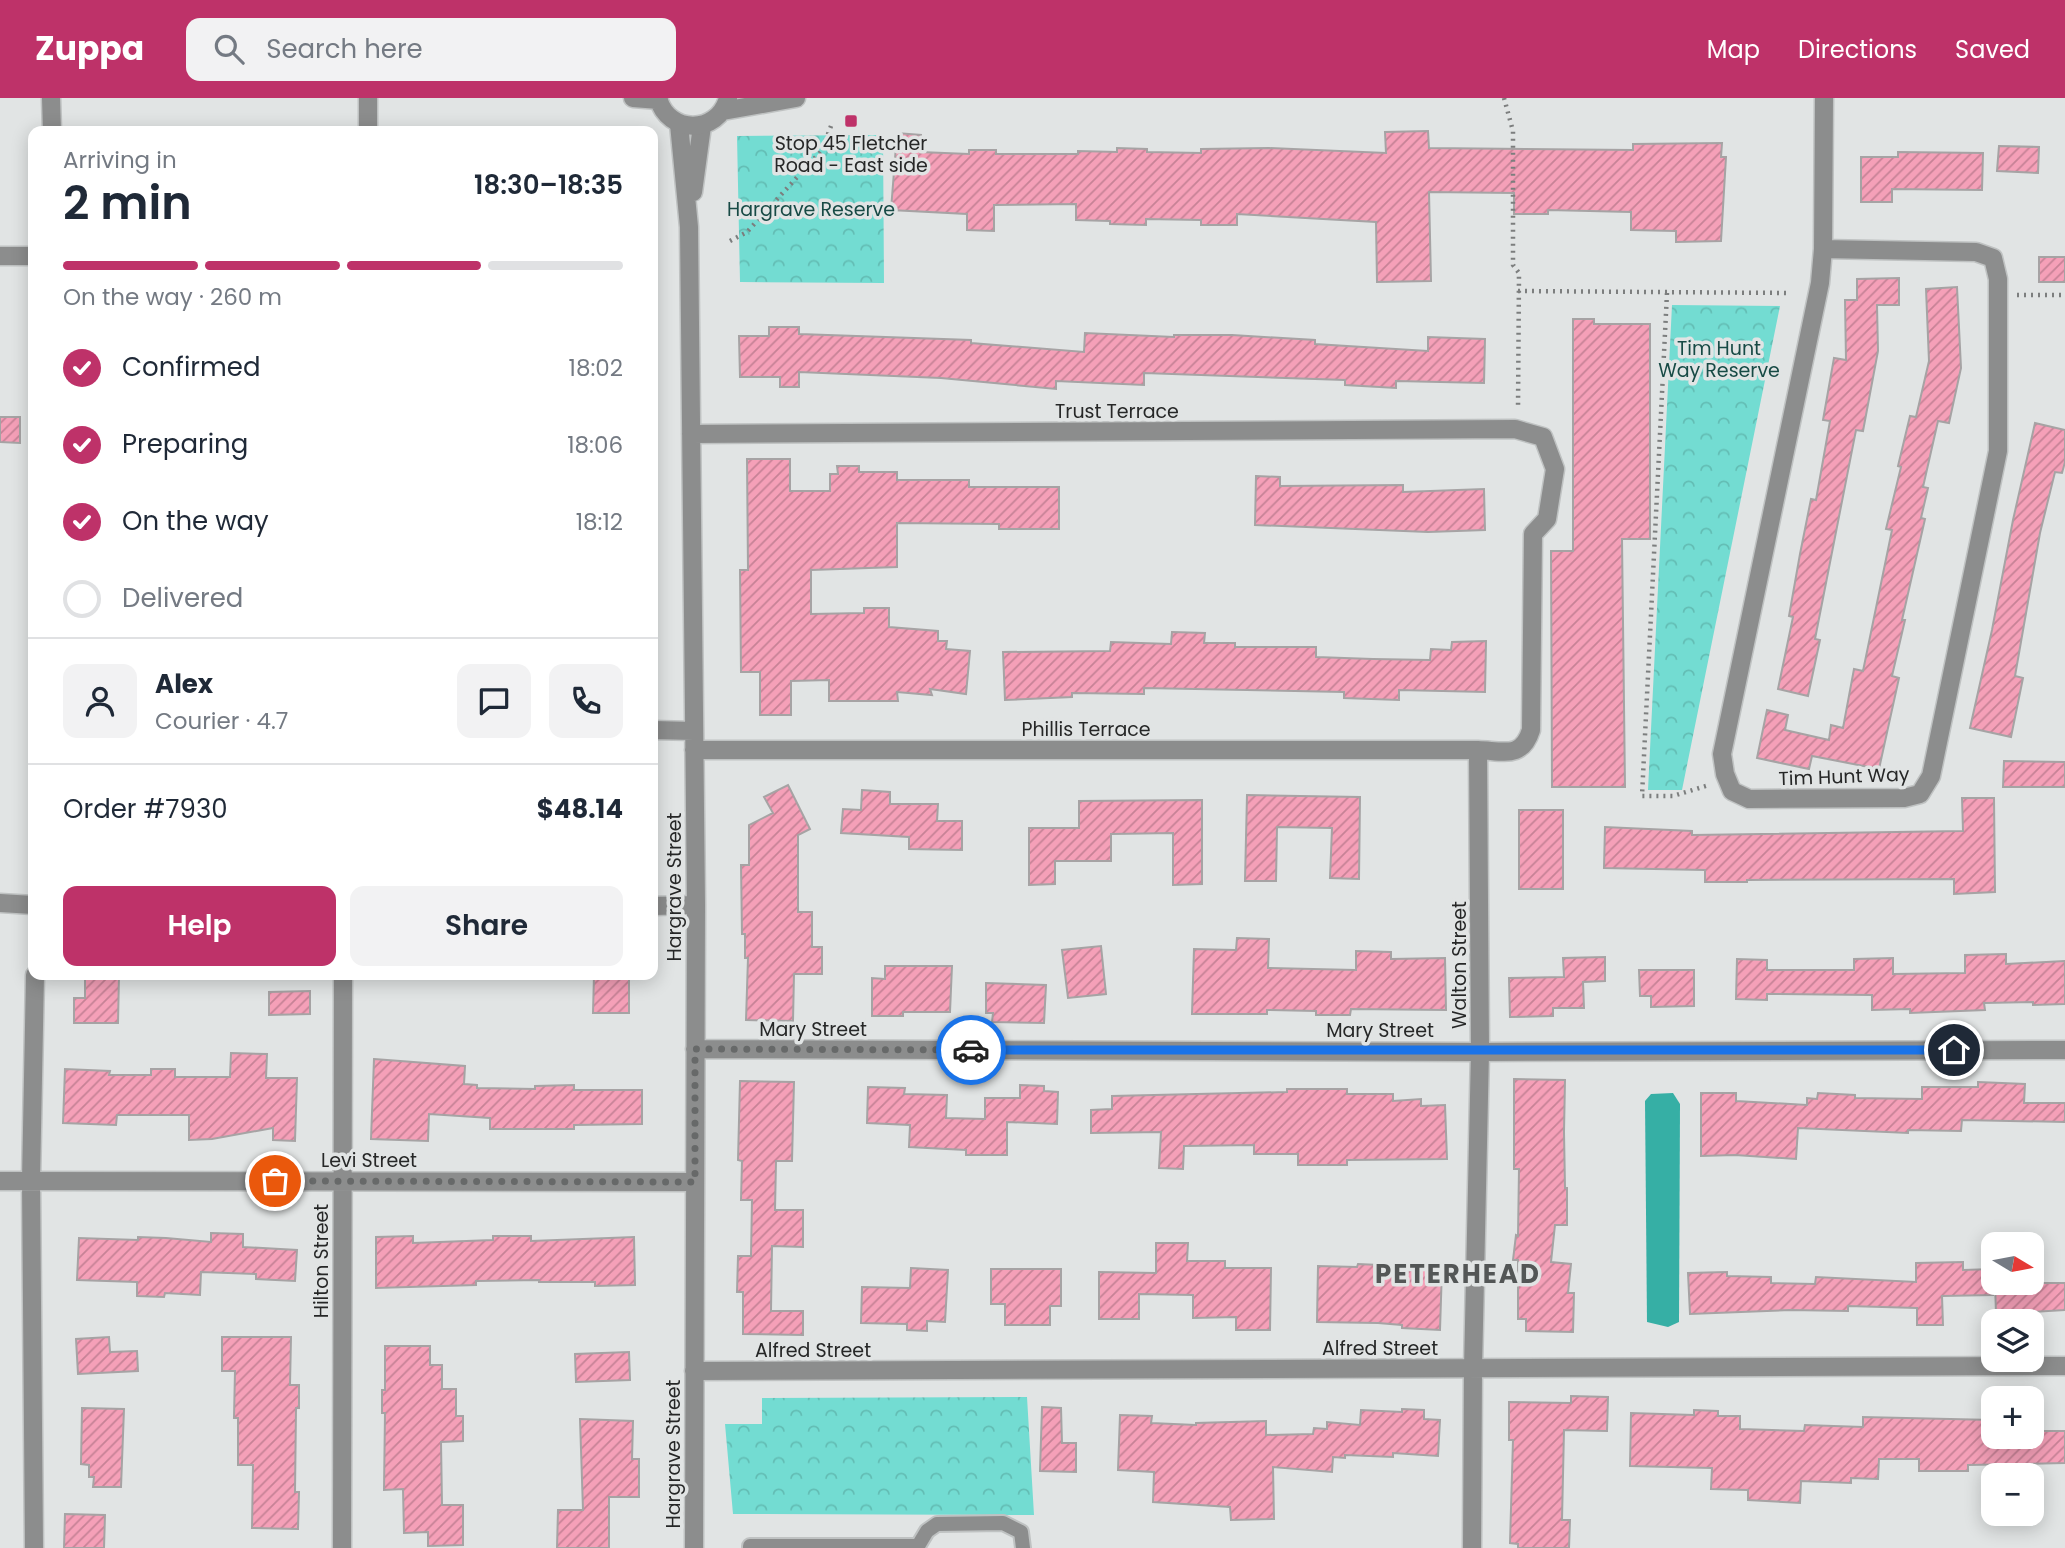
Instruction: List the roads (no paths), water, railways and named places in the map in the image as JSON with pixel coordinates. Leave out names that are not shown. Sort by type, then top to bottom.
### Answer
[{"type":"street","points":[[51,98],[52,126]]},
{"type":"street","points":[[368,98],[369,126]]},
{"type":"street","points":[[633,98],[659,99],[667,116],[679,124],[691,127],[709,123],[725,104],[796,98]]},
{"type":"street","name":"Tim Hunt Way","points":[[1823,249],[1976,252],[1993,258],[1998,279],[1998,451],[1931,776],[1920,794],[1904,799],[1749,799],[1732,791],[1725,774],[1722,754],[1820,283],[1823,249],[1824,98]]},
{"type":"street","name":"Hargrave Street","points":[[679,124],[689,227],[696,905],[694,1548]]},
{"type":"street","name":"Hargrave Street","points":[[689,227],[702,126]]},
{"type":"street","points":[[0,256],[28,256]]},
{"type":"street","name":"Trust Terrace","points":[[691,434],[1515,429],[1543,437],[1555,469],[1547,519],[1533,534],[1531,730],[1527,744],[1517,751],[1478,750]]},
{"type":"street","points":[[658,730],[694,731]]},
{"type":"street","name":"Phillis Terrace","points":[[694,750],[1478,750]]},
{"type":"street","name":"Walton Street","points":[[1472,1548],[1480,1052],[1478,750]]},
{"type":"street","points":[[0,903],[28,905]]},
{"type":"street","points":[[658,906],[696,905]]},
{"type":"street","points":[[34,1548],[31,1181],[35,980]]},
{"type":"street","name":"Hilton Street","points":[[342,1548],[343,980]]},
{"type":"street","name":"Mary Street","points":[[695,1049],[1480,1052],[2065,1050]]},
{"type":"street","name":"Levi Street","points":[[0,1181],[695,1182]]},
{"type":"street","name":"Alfred Street","points":[[694,1371],[2065,1366]]},
{"type":"lane","points":[[750,1548],[918,1547],[927,1531],[937,1524],[1003,1523],[1021,1532],[1023,1548]]},
{"type":"place","name":"Stop 45 Fletcher Road - East side","points":[[851,121]]},
{"type":"district","name":"PETERHEAD","points":[[1458,1274]]},
{"type":"park label","name":"Hargrave Reserve","points":[[811,209]]},
{"type":"park label","name":"Tim Hunt Way Reserve","points":[[1719,359]]}]
